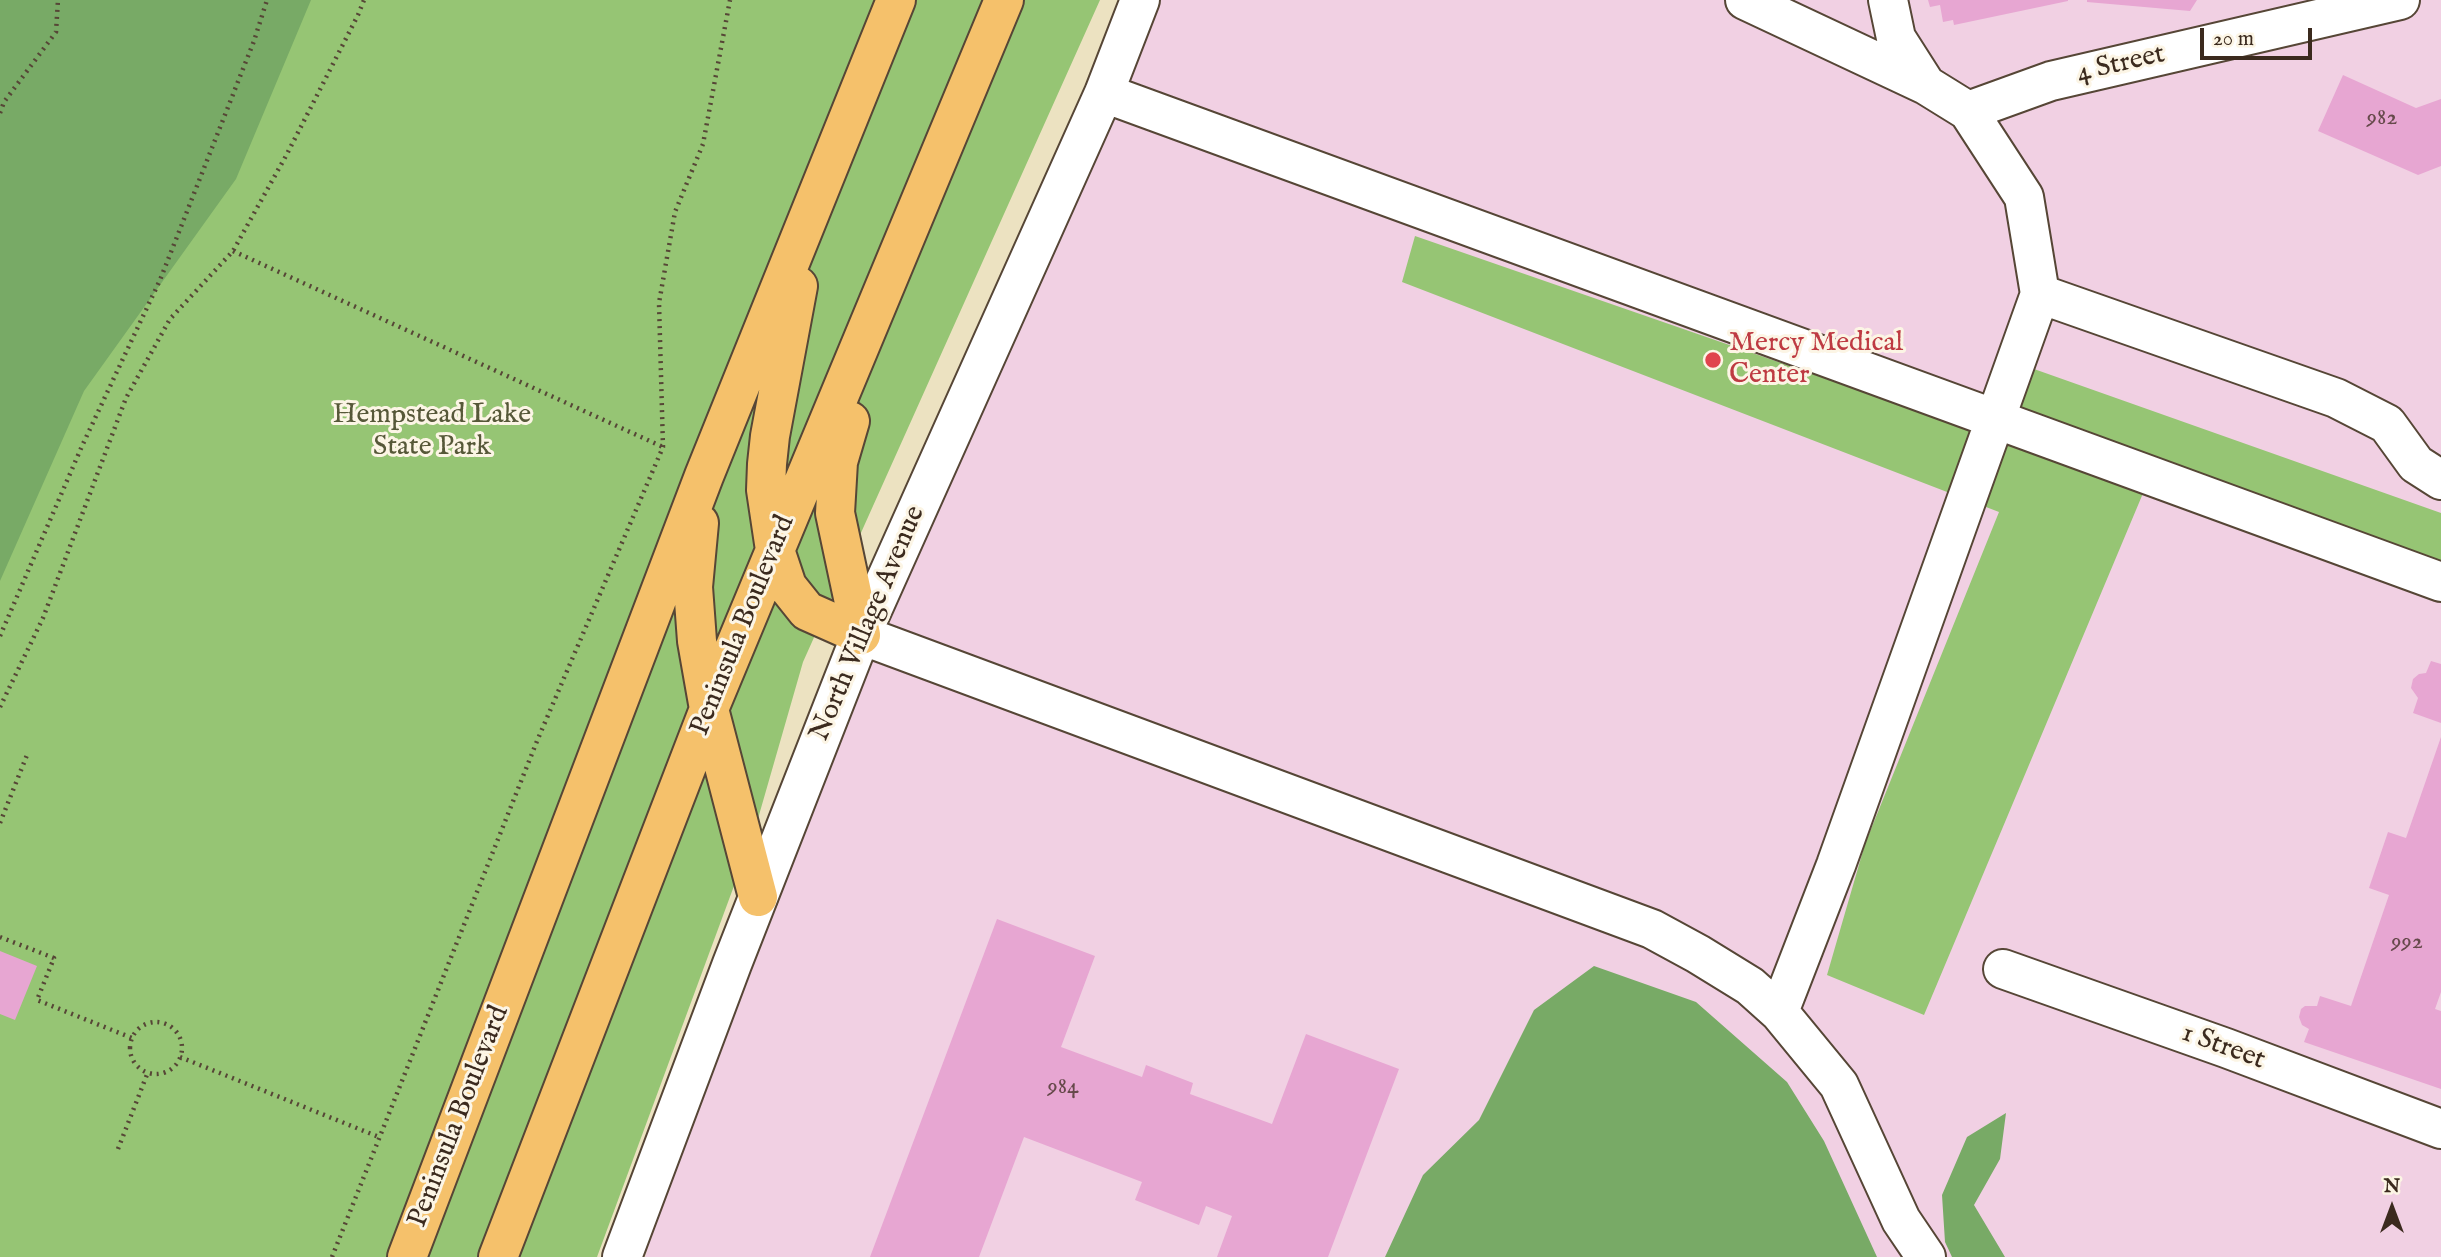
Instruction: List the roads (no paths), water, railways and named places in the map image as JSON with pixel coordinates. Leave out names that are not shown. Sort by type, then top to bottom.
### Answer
[{"type":"main road","name":"Peninsula Boulevard","points":[[407,1257],[704,476],[896,0]]},
{"type":"main road","name":"Peninsula Boulevard","points":[[498,1257],[709,709],[1004,0]]},
{"type":"main road","points":[[814,200],[770,436],[766,490],[775,550],[787,586],[807,611],[861,635]]},
{"type":"main road","points":[[861,635],[835,513],[835,485],[838,462],[898,253]]},
{"type":"main road","points":[[704,476],[693,587],[697,641],[709,709],[758,897]]},
{"type":"street","name":"North Village Avenue","points":[[622,1257],[758,897],[861,635],[1104,93],[1140,0]]},
{"type":"street","points":[[1745,0],[1926,85],[1968,111],[2024,197],[2040,294],[1836,865],[1779,1012]]},
{"type":"street","points":[[1763,0],[1797,0]]},
{"type":"street","points":[[1888,0],[1896,38],[1926,85]]},
{"type":"street","name":"4 Street","points":[[1968,111],[2051,82],[2400,0]]},
{"type":"street","points":[[1104,93],[2441,582]]},
{"type":"street","points":[[2040,294],[2336,398],[2387,424],[2416,464],[2441,480]]},
{"type":"street","points":[[861,635],[1652,929],[1698,954],[1750,986],[1779,1012],[1839,1084],[1901,1220],[1926,1257]]},
{"type":"street","name":"1 Street","points":[[2003,970],[2226,1048],[2441,1129]]},
{"type":"place","name":"Mercy Medical Center","points":[[1713,360]]},
{"type":"park label","name":"Hempstead Lake State Park","points":[[432,432]]}]
